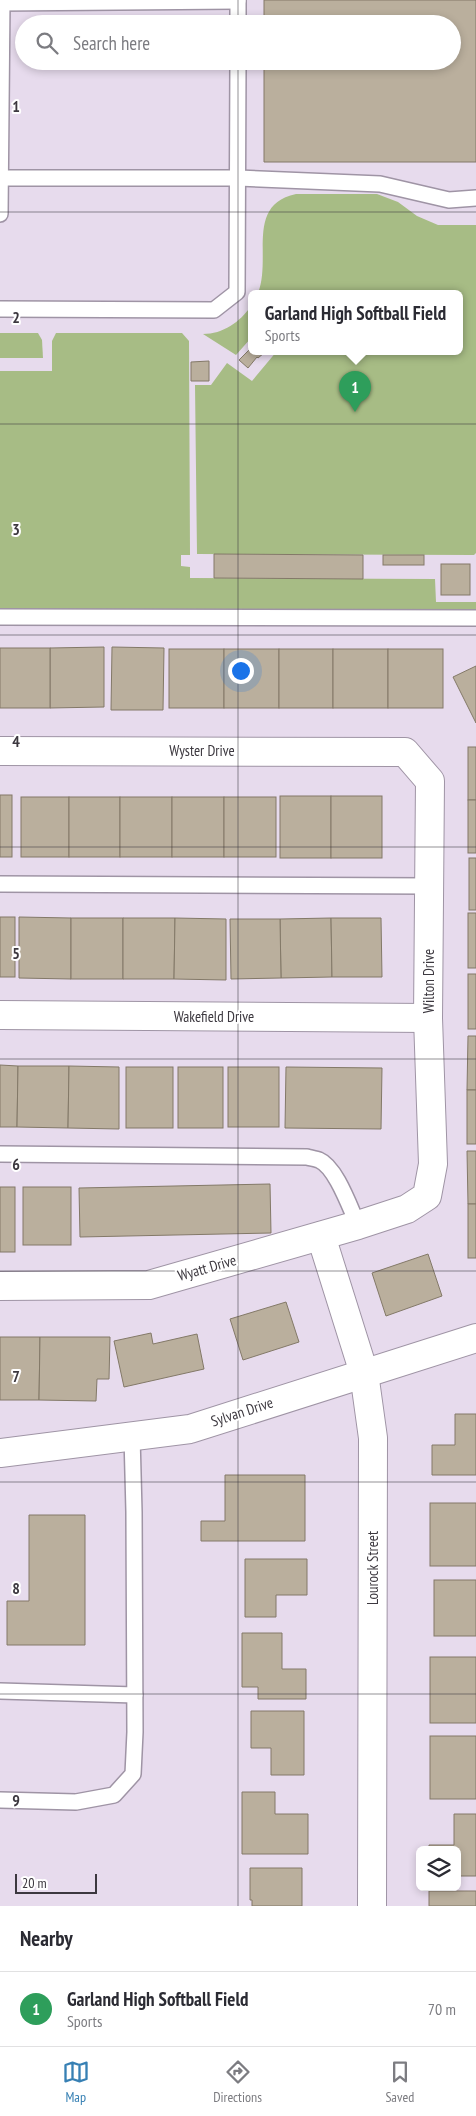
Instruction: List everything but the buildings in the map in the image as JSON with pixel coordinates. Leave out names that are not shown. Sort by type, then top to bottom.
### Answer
[{"type":"street","name":"Wyster Drive","points":[[0,751],[405,752]]},
{"type":"street","name":"Wilton Drive","points":[[405,752],[430,781],[428,1018],[433,1164],[427,1196],[407,1209]]},
{"type":"street","name":"Wakefield Drive","points":[[0,1015],[428,1018]]},
{"type":"street","name":"Wyatt Drive","points":[[0,1286],[149,1285],[322,1236],[407,1209]]},
{"type":"street","name":"Lourock Street","points":[[322,1236],[364,1372],[373,1438],[372,1906]]},
{"type":"street","name":"Sylvan Drive","points":[[0,1453],[190,1429],[364,1372],[476,1338]]},
{"type":"lane","points":[[0,214],[1,2],[238,0],[238,15]]},
{"type":"lane","points":[[0,309],[214,310],[237,292],[238,70]]},
{"type":"lane","points":[[0,178],[238,178],[380,184],[448,200],[476,198]]},
{"type":"lane","points":[[0,617],[476,618]]},
{"type":"lane","points":[[0,884],[429,886]]},
{"type":"lane","points":[[0,1154],[307,1158],[320,1160],[329,1168],[338,1182],[358,1224]]},
{"type":"lane","points":[[0,1800],[76,1802],[114,1795],[133,1774],[134,1512],[132,1436]]},
{"type":"lane","points":[[0,1691],[134,1695]]},
{"type":"green space","points":[[296,194],[377,194],[398,202],[417,216],[438,225],[476,225],[476,553],[474,555],[197,554],[195,385],[211,385],[227,363],[252,381],[274,355],[463,355],[463,290],[259,290],[262,279],[265,221],[271,209],[280,200]]},
{"type":"green space","points":[[248,310],[248,341],[236,355],[203,334],[224,329],[242,317]]},
{"type":"green space","points":[[0,333],[38,333],[42,340],[43,358],[0,358]]},
{"type":"green space","points":[[56,333],[182,333],[189,341],[190,555],[181,555],[181,566],[190,567],[190,578],[435,579],[436,602],[476,602],[476,612],[459,609],[0,609],[0,371],[52,371],[52,341]]},
{"type":"place","name":"Garland High Softball Field","points":[[355,412]]}]
